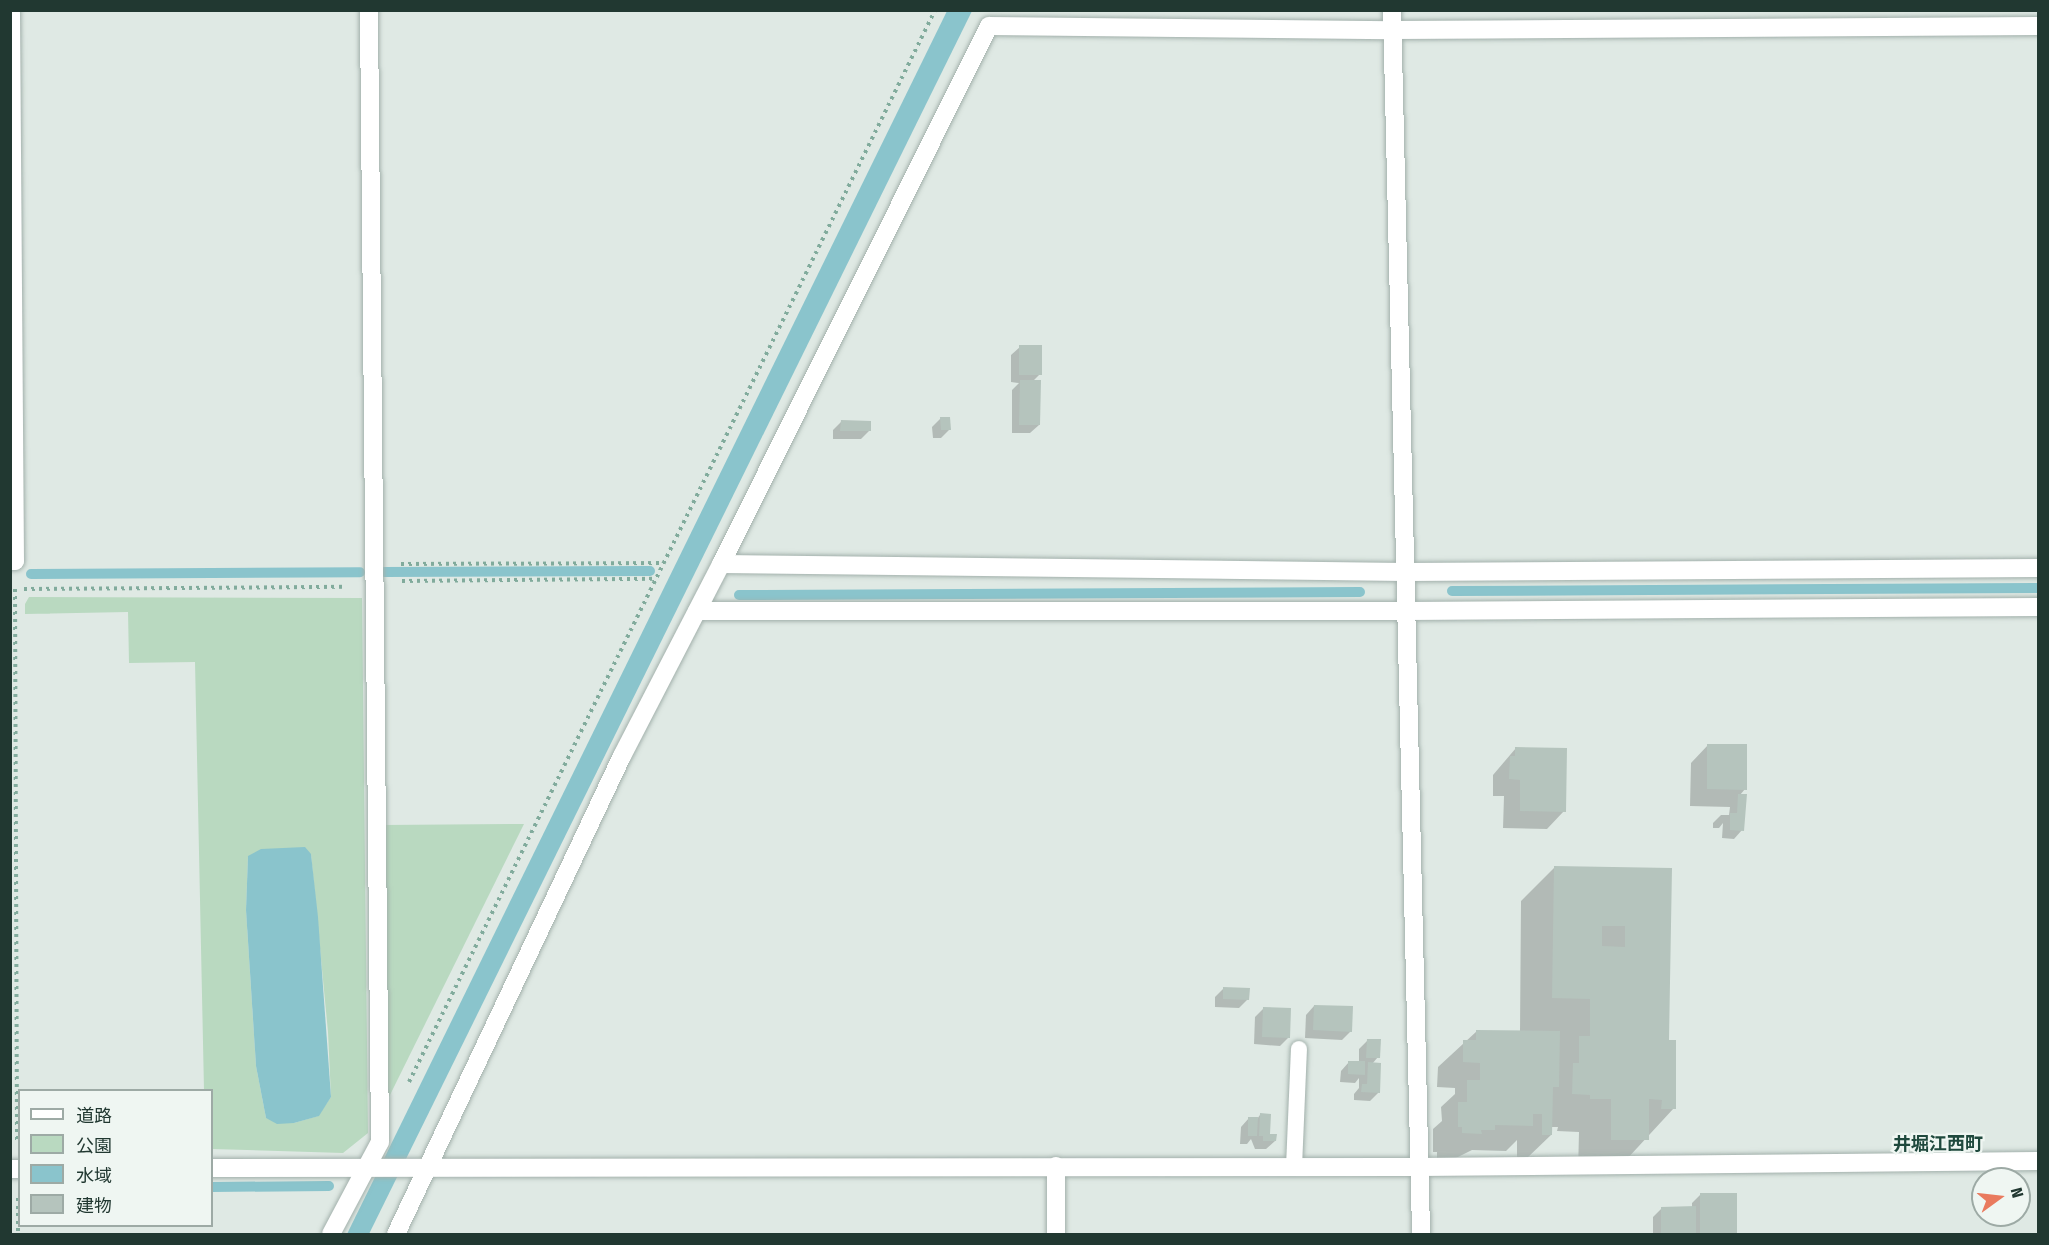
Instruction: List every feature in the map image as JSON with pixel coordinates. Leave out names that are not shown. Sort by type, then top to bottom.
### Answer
[{"type":"street","points":[[11,10],[13,561]]},
{"type":"street","points":[[331,1234],[370,1166],[380,1142],[369,10]]},
{"type":"street","points":[[1392,10],[1421,1234]]},
{"type":"street","points":[[396,1234],[421,1166],[622,756],[721,564],[989,26],[1014,18],[1187,19],[1392,30],[2038,26]]},
{"type":"street","points":[[721,564],[1405,572],[2038,568]]},
{"type":"street","points":[[697,611],[1406,611],[2038,607]]},
{"type":"street","points":[[213,1168],[370,1166],[1419,1167],[2038,1161]]},
{"type":"street","points":[[1056,1166],[1056,1234]]},
{"type":"lane","points":[[1294,1167],[1299,1049]]},
{"type":"path","points":[[406,1089],[935,10]]},
{"type":"path","points":[[13,561],[18,1234]]},
{"type":"path","points":[[13,589],[374,577],[664,562]]},
{"type":"path","points":[[374,577],[656,579]]},
{"type":"green space","points":[[29,597],[362,598],[368,1133],[343,1153],[213,1149],[213,1089],[204,1089],[195,662],[129,663],[128,612],[25,614],[25,604]],"holes":[[[311,854],[328,1032],[331,1097],[318,1116],[294,1123],[266,1118],[256,1066],[246,910],[248,856]]]},
{"type":"green space","points":[[524,824],[389,1097],[385,1094],[383,825]]},
{"type":"water","points":[[947,11],[972,11],[369,1234],[347,1234]]},
{"type":"water","points":[[305,847],[311,854],[318,917],[331,1097],[319,1116],[294,1123],[277,1124],[266,1118],[256,1066],[246,910],[248,856],[261,849]]},
{"type":"building","points":[[1019,345],[1042,345],[1042,375],[1019,375]]},
{"type":"building","points":[[1020,380],[1041,380],[1040,425],[1019,425]]},
{"type":"building","points":[[940,417],[950,417],[951,430],[941,430]]},
{"type":"building","points":[[841,420],[871,421],[871,431],[840,431]]},
{"type":"building","points":[[1707,744],[1747,744],[1747,790],[1707,789]]},
{"type":"building","points":[[1515,747],[1567,748],[1566,812],[1520,811],[1520,780],[1509,779],[1510,756],[1515,756]]},
{"type":"building","points":[[1738,794],[1747,794],[1744,831],[1730,830],[1730,813],[1737,813]]},
{"type":"building","points":[[1554,866],[1672,868],[1669,1040],[1676,1040],[1676,1109],[1661,1109],[1662,1100],[1649,1099],[1649,1140],[1611,1140],[1611,1099],[1590,1099],[1590,1095],[1572,1094],[1573,1063],[1579,1063],[1579,1036],[1590,1036],[1590,999],[1552,998]],"holes":[[[1602,926],[1625,926],[1625,947],[1602,946]]]},
{"type":"building","points":[[1223,987],[1250,988],[1249,1000],[1223,999]]},
{"type":"building","points":[[1314,1005],[1353,1006],[1352,1032],[1313,1030]]},
{"type":"building","points":[[1263,1007],[1291,1008],[1290,1038],[1262,1037]]},
{"type":"building","points":[[1476,1030],[1560,1031],[1559,1087],[1553,1087],[1552,1135],[1542,1135],[1542,1114],[1533,1114],[1533,1126],[1495,1125],[1495,1130],[1481,1130],[1482,1134],[1462,1133],[1462,1127],[1458,1127],[1458,1102],[1467,1102],[1467,1080],[1480,1080],[1480,1063],[1463,1062],[1463,1040],[1476,1040]]},
{"type":"building","points":[[1367,1039],[1381,1039],[1380,1058],[1366,1058]]},
{"type":"building","points":[[1348,1061],[1365,1061],[1365,1075],[1348,1074]]},
{"type":"building","points":[[1368,1062],[1381,1063],[1380,1093],[1361,1092],[1362,1084],[1367,1084]]},
{"type":"building","points":[[1260,1113],[1271,1114],[1270,1134],[1277,1134],[1276,1141],[1263,1141],[1263,1136],[1259,1136]]},
{"type":"building","points":[[1248,1117],[1258,1117],[1257,1136],[1248,1136]]},
{"type":"building","points":[[1700,1193],[1737,1193],[1737,1234],[1700,1234]]},
{"type":"building","points":[[1696,1206],[1696,1234],[1661,1234],[1661,1207]]},
{"type":"waterway","points":[[384,572],[650,571]]},
{"type":"waterway","points":[[31,574],[360,572]]},
{"type":"waterway","points":[[1452,591],[2038,588]]},
{"type":"waterway","points":[[739,595],[1360,592]]},
{"type":"waterway","points":[[213,1187],[329,1186]]},
{"type":"district","name":"井堀江西町","points":[[1938,1144]]}]
